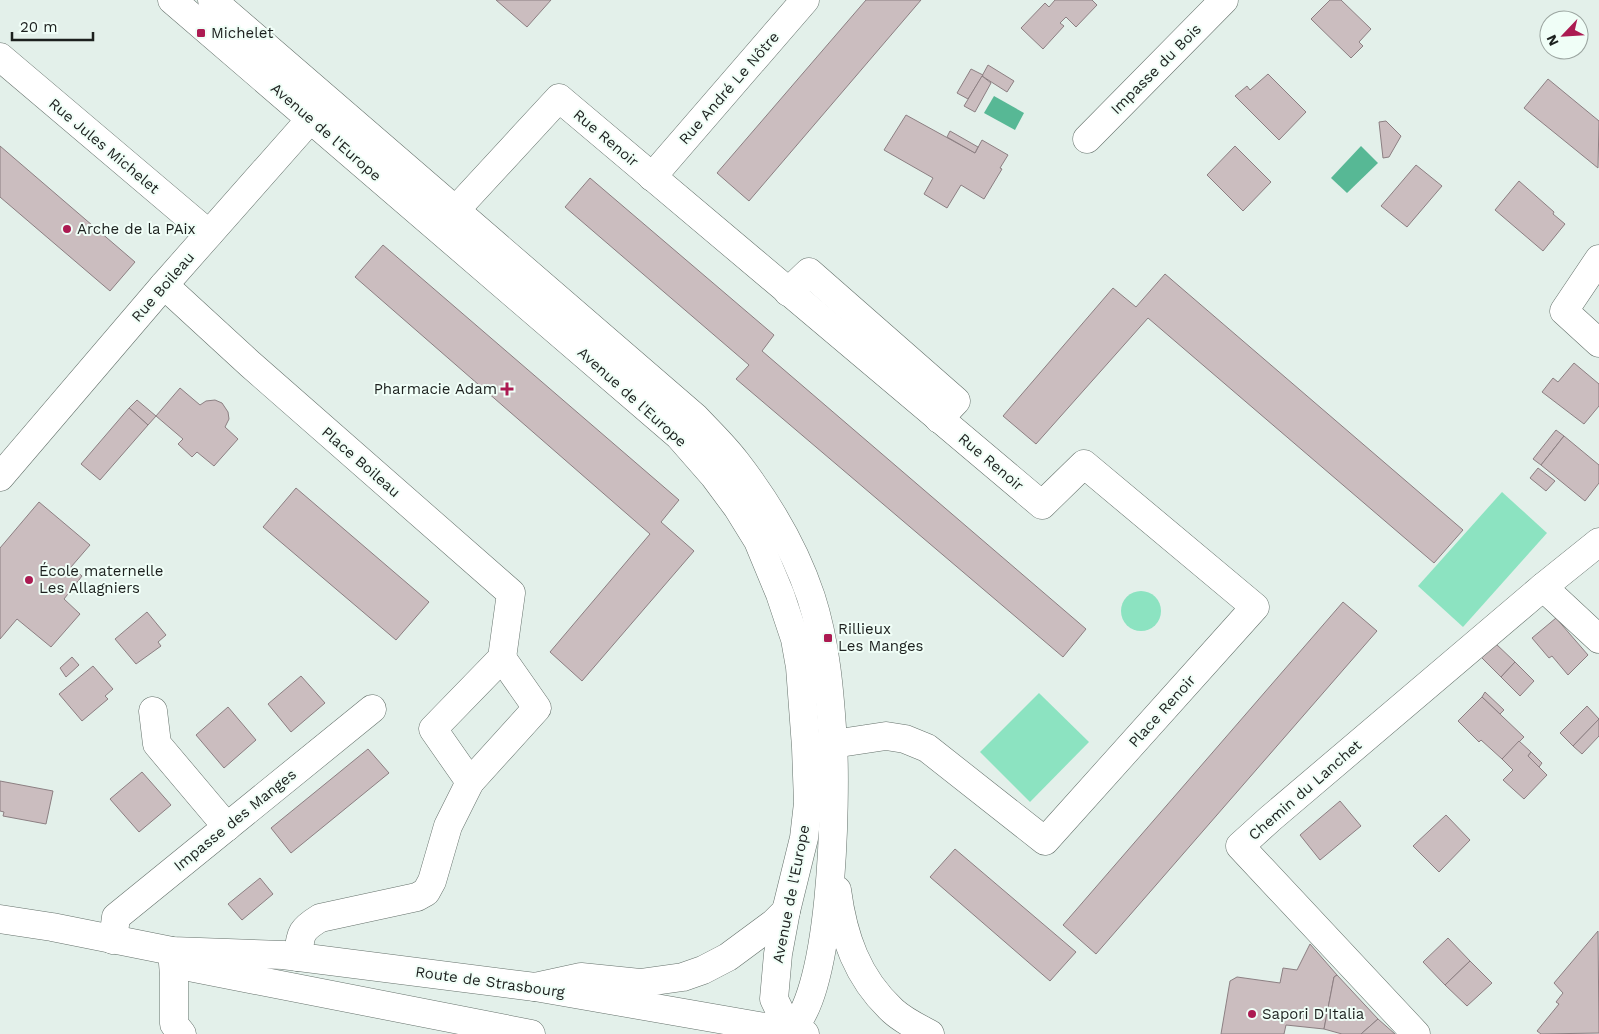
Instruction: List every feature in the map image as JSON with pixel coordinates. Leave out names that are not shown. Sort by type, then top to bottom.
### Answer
[{"type":"street","name":"Avenue de l'Europe","points":[[172,0],[319,109],[447,219],[695,417],[736,462],[768,508],[793,554],[811,596],[825,659],[833,744],[833,854],[820,962],[806,1008],[792,1033]]},
{"type":"street","name":"Avenue de l'Europe","points":[[212,0],[319,109]]},
{"type":"street","name":"Rue André Le Nôtre","points":[[652,177],[805,0]]},
{"type":"street","name":"Impasse du Bois","points":[[1087,139],[1224,0]]},
{"type":"street","name":"Rue Jules Michelet","points":[[0,57],[209,234]]},
{"type":"street","name":"Rue Renoir","points":[[447,219],[558,98],[1042,505]]},
{"type":"street","name":"Rue Boileau","points":[[0,476],[164,285],[319,109]]},
{"type":"street","name":"Avenue de l'Europe","points":[[447,219],[679,436],[714,476],[737,507],[758,541],[780,594],[795,640],[800,667],[806,747],[808,803],[804,838],[786,911],[778,954],[774,999],[792,1033]]},
{"type":"street","points":[[1599,259],[1564,311],[1599,342]]},
{"type":"street","name":"Place Boileau","points":[[164,285],[250,364],[511,594],[502,658]]},
{"type":"street","name":"Place Renoir","points":[[833,744],[886,736],[905,739],[927,748],[1045,841],[1255,607],[1084,464],[1042,505]]},
{"type":"street","name":"Chemin du Lanchet","points":[[1416,1034],[1240,846],[1543,587],[1599,542]]},
{"type":"street","points":[[1543,587],[1599,639]]},
{"type":"street","points":[[298,957],[301,933],[309,924],[320,918],[417,897],[426,892],[432,881],[448,826],[470,782],[537,708],[502,658],[433,729],[470,782]]},
{"type":"street","name":"Impasse des Manges","points":[[113,940],[116,917],[372,709]]},
{"type":"street","points":[[153,711],[157,744],[227,826]]},
{"type":"street","points":[[833,854],[840,917],[851,952],[877,994],[894,1012],[930,1034]]},
{"type":"street","points":[[535,987],[581,977],[640,983],[683,978],[728,957],[774,923],[786,911]]},
{"type":"street","name":"Route de Strasbourg","points":[[0,919],[52,927],[172,951],[283,955],[535,987],[792,1033]]},
{"type":"street","points":[[172,951],[174,1024],[182,1034]]},
{"type":"street","points":[[172,951],[189,967],[531,1034]]},
{"type":"shaded area","points":[[994,96],[1024,113],[1015,130],[984,113]]},
{"type":"shaded area","points":[[1361,146],[1378,163],[1347,193],[1331,178]]},
{"type":"shaded area","points":[[1502,492],[1547,533],[1463,627],[1418,586]]},
{"type":"shaded area","points":[[1145,591],[1152,594],[1158,600],[1161,611],[1160,619],[1152,628],[1145,631],[1137,631],[1130,628],[1122,619],[1121,607],[1124,600],[1133,592]]},
{"type":"shaded area","points":[[1039,693],[1089,742],[1030,802],[980,752]]},
{"type":"building","points":[[496,0],[551,0],[527,27]]},
{"type":"building","points":[[866,0],[921,0],[749,201],[717,173]]},
{"type":"building","points":[[1055,0],[1092,0],[1097,5],[1076,27],[1066,17],[1060,23],[1064,26],[1043,49],[1021,28],[1045,3],[1049,7]]},
{"type":"building","points":[[1330,0],[1341,0],[1371,29],[1359,42],[1363,46],[1351,58],[1311,19]]},
{"type":"building","points":[[988,65],[1014,81],[1007,92],[982,76]]},
{"type":"building","points":[[971,69],[983,75],[968,99],[957,93]]},
{"type":"building","points":[[1268,74],[1306,112],[1279,140],[1235,96],[1247,86],[1250,90]]},
{"type":"building","points":[[982,76],[991,83],[975,112],[964,106]]},
{"type":"building","points":[[1548,79],[1599,121],[1598,168],[1524,108]]},
{"type":"building","points":[[906,115],[975,153],[982,140],[1008,155],[984,199],[961,185],[947,208],[924,194],[933,178],[884,150]]},
{"type":"building","points":[[1386,121],[1401,136],[1389,157],[1383,158],[1379,122]]},
{"type":"building","points":[[950,131],[978,147],[975,153],[947,137]]},
{"type":"building","name":"Arche de la PAix","points":[[0,146],[135,262],[110,291],[0,197]]},
{"type":"building","points":[[1235,146],[1271,182],[1243,211],[1207,175]]},
{"type":"building","points":[[1416,165],[1442,186],[1407,227],[1381,206]]},
{"type":"building","points":[[590,178],[774,335],[762,351],[1086,629],[1063,657],[736,379],[749,365],[565,207]]},
{"type":"building","points":[[1519,181],[1565,224],[1543,251],[1495,210]]},
{"type":"building","points":[[383,245],[679,500],[661,522],[694,551],[582,681],[550,652],[650,534],[355,277]]},
{"type":"building","points":[[1165,274],[1463,530],[1434,563],[1148,318],[1036,444],[1003,416],[1113,288],[1136,307]]},
{"type":"building","points":[[1574,363],[1599,384],[1599,406],[1584,424],[1542,392],[1553,378],[1558,382]]},
{"type":"building","points":[[180,388],[200,405],[206,401],[215,400],[222,403],[228,412],[229,419],[225,427],[238,439],[214,466],[197,452],[192,457],[178,444],[183,439],[156,416]]},
{"type":"building","points":[[137,400],[156,416],[148,425],[129,408]]},
{"type":"building","points":[[129,408],[148,425],[100,480],[81,464]]},
{"type":"building","points":[[1556,430],[1564,436],[1541,465],[1533,459]]},
{"type":"building","points":[[1564,436],[1599,465],[1599,483],[1585,501],[1541,465]]},
{"type":"building","points":[[1538,468],[1555,481],[1546,491],[1530,478]]},
{"type":"building","points":[[296,488],[429,602],[396,640],[263,527]]},
{"type":"building","points":[[39,502],[90,545],[71,567],[82,576],[64,599],[80,614],[51,647],[17,619],[0,639],[0,548]]},
{"type":"building","points":[[1343,602],[1377,631],[1096,954],[1063,925]]},
{"type":"building","points":[[147,612],[166,635],[158,642],[161,646],[136,664],[115,639]]},
{"type":"building","points":[[1556,618],[1588,655],[1568,675],[1552,656],[1549,658],[1532,638]]},
{"type":"building","points":[[1495,643],[1515,662],[1501,677],[1481,657]]},
{"type":"building","points":[[72,657],[79,665],[66,677],[60,668]]},
{"type":"building","points":[[1515,662],[1534,681],[1520,696],[1501,677]]},
{"type":"building","points":[[93,666],[113,689],[105,696],[108,699],[82,721],[59,694]]},
{"type":"building","points":[[301,676],[325,703],[291,732],[268,704]]},
{"type":"building","points":[[1485,692],[1504,710],[1500,714],[1482,697]]},
{"type":"building","points":[[1482,697],[1524,737],[1502,759],[1481,740],[1479,742],[1458,721]]},
{"type":"building","points":[[1587,706],[1599,719],[1573,746],[1560,733]]},
{"type":"building","points":[[228,707],[256,740],[224,768],[196,735]]},
{"type":"building","points":[[1599,719],[1599,736],[1582,754],[1573,746]]},
{"type":"building","points":[[1519,741],[1531,752],[1528,756],[1547,775],[1524,799],[1503,780],[1513,770],[1502,759]]},
{"type":"building","points":[[368,749],[389,773],[291,853],[271,828]]},
{"type":"building","points":[[1531,752],[1542,763],[1539,767],[1528,756]]},
{"type":"building","points":[[142,772],[171,805],[139,832],[110,799]]},
{"type":"building","points":[[0,781],[53,791],[46,824],[3,816],[4,812],[0,811]]},
{"type":"building","points":[[1340,801],[1361,826],[1320,860],[1300,835]]},
{"type":"building","points":[[1446,815],[1470,840],[1439,872],[1413,846]]},
{"type":"building","points":[[955,849],[1076,952],[1050,981],[930,877]]},
{"type":"building","points":[[260,878],[273,894],[242,920],[228,904]]},
{"type":"building","points":[[1598,931],[1599,1033],[1541,1034],[1537,1031],[1559,1004],[1556,1002],[1563,993],[1554,983]]},
{"type":"building","points":[[1448,938],[1470,961],[1445,985],[1423,962]]},
{"type":"building","points":[[1310,944],[1337,975],[1334,977],[1324,1029],[1286,1025],[1284,1034],[1221,1034],[1230,981],[1237,977],[1280,983],[1283,968],[1297,970]]},
{"type":"building","points":[[1470,961],[1492,983],[1467,1006],[1445,985]]},
{"type":"building","points":[[1337,975],[1378,1019],[1361,1034],[1342,1034],[1324,1029],[1334,977]]},
{"type":"building","points":[[1378,1019],[1395,1034],[1361,1034]]},
{"type":"place","name":"Michelet","points":[[201,33]]},
{"type":"place","name":"Arche de la PAix","points":[[67,229]]},
{"type":"place","name":"Pharmacie Adam","points":[[507,389]]},
{"type":"place","name":"École maternelle Les Allagniers","points":[[29,580]]},
{"type":"place","name":"Rillieux Les Manges","points":[[828,638]]},
{"type":"place","name":"Sapori D'Italia","points":[[1252,1014]]}]
